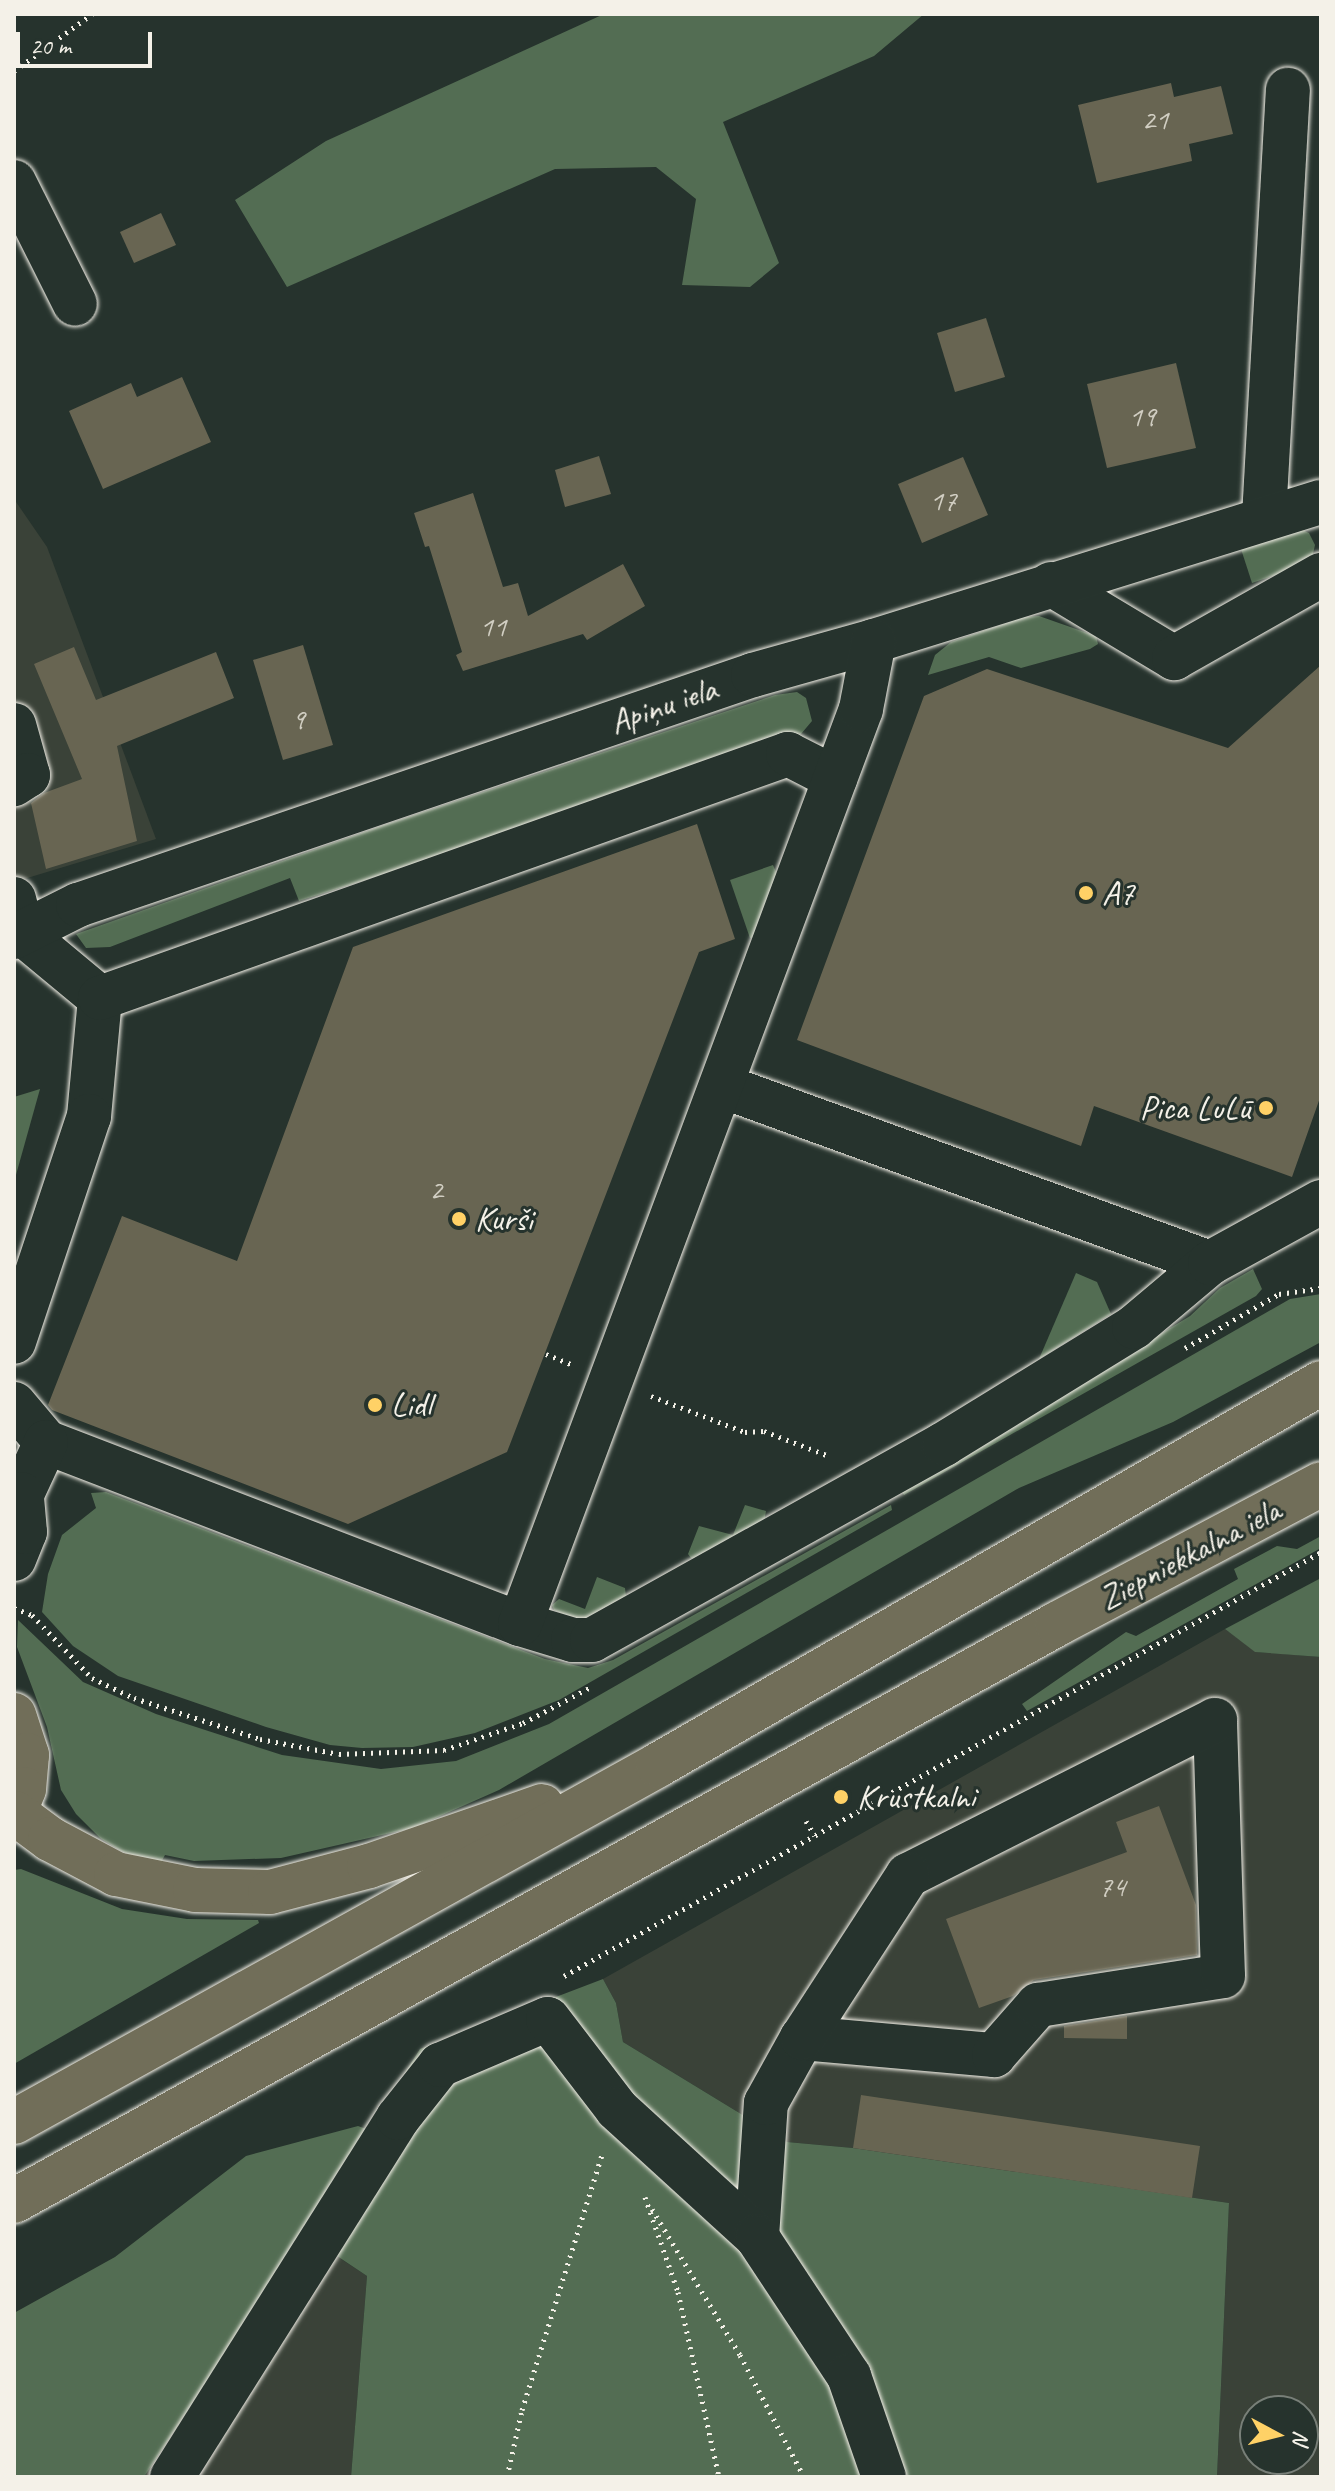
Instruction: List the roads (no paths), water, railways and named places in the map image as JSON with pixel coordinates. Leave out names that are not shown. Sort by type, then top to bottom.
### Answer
[{"type":"main road","points":[[14,2122],[658,1765],[1321,1383]]},
{"type":"main road","name":"Ziepniekkalna iela","points":[[14,2201],[1057,1624],[1321,1484]]},
{"type":"main road","points":[[14,1715],[27,1755],[24,1789],[15,1814],[50,1839],[116,1874],[195,1890],[270,1892],[369,1866],[658,1765]]},
{"type":"street","points":[[1264,517],[1288,90]]},
{"type":"street","points":[[14,182],[75,304]]},
{"type":"street","name":"Apiņu iela","points":[[17,923],[78,905],[753,675],[874,641],[1264,517],[1321,502]]},
{"type":"street","points":[[1051,584],[1174,658],[1321,575]]},
{"type":"street","points":[[520,1624],[861,709],[874,641]]},
{"type":"street","points":[[14,725],[28,775],[14,784]]},
{"type":"street","points":[[100,998],[788,754],[835,778]]},
{"type":"street","points":[[17,923],[100,998]]},
{"type":"street","points":[[14,1342],[89,1116],[100,998]]},
{"type":"street","points":[[722,1086],[1210,1263]]},
{"type":"street","points":[[14,1404],[46,1442],[520,1624],[573,1640],[592,1640],[944,1444],[1134,1327],[1210,1263],[1321,1202]]},
{"type":"street","points":[[14,1559],[25,1532],[18,1498],[46,1442]]},
{"type":"street","points":[[757,2237],[766,2103],[802,2038],[908,1875],[1215,1720],[1223,1976],[1038,2005],[994,2055],[802,2038]]},
{"type":"street","points":[[172,2477],[398,2118],[440,2065],[548,2019],[617,2109],[757,2237],[849,2376],[884,2477]]},
{"type":"place","name":"A7","points":[[1086,893]]},
{"type":"place","name":"Pica LuLū","points":[[1266,1108]]},
{"type":"place","name":"Kurši","points":[[459,1219]]},
{"type":"place","name":"Lidl","points":[[375,1405]]},
{"type":"place","name":"Krustkalni","points":[[841,1797]]}]
